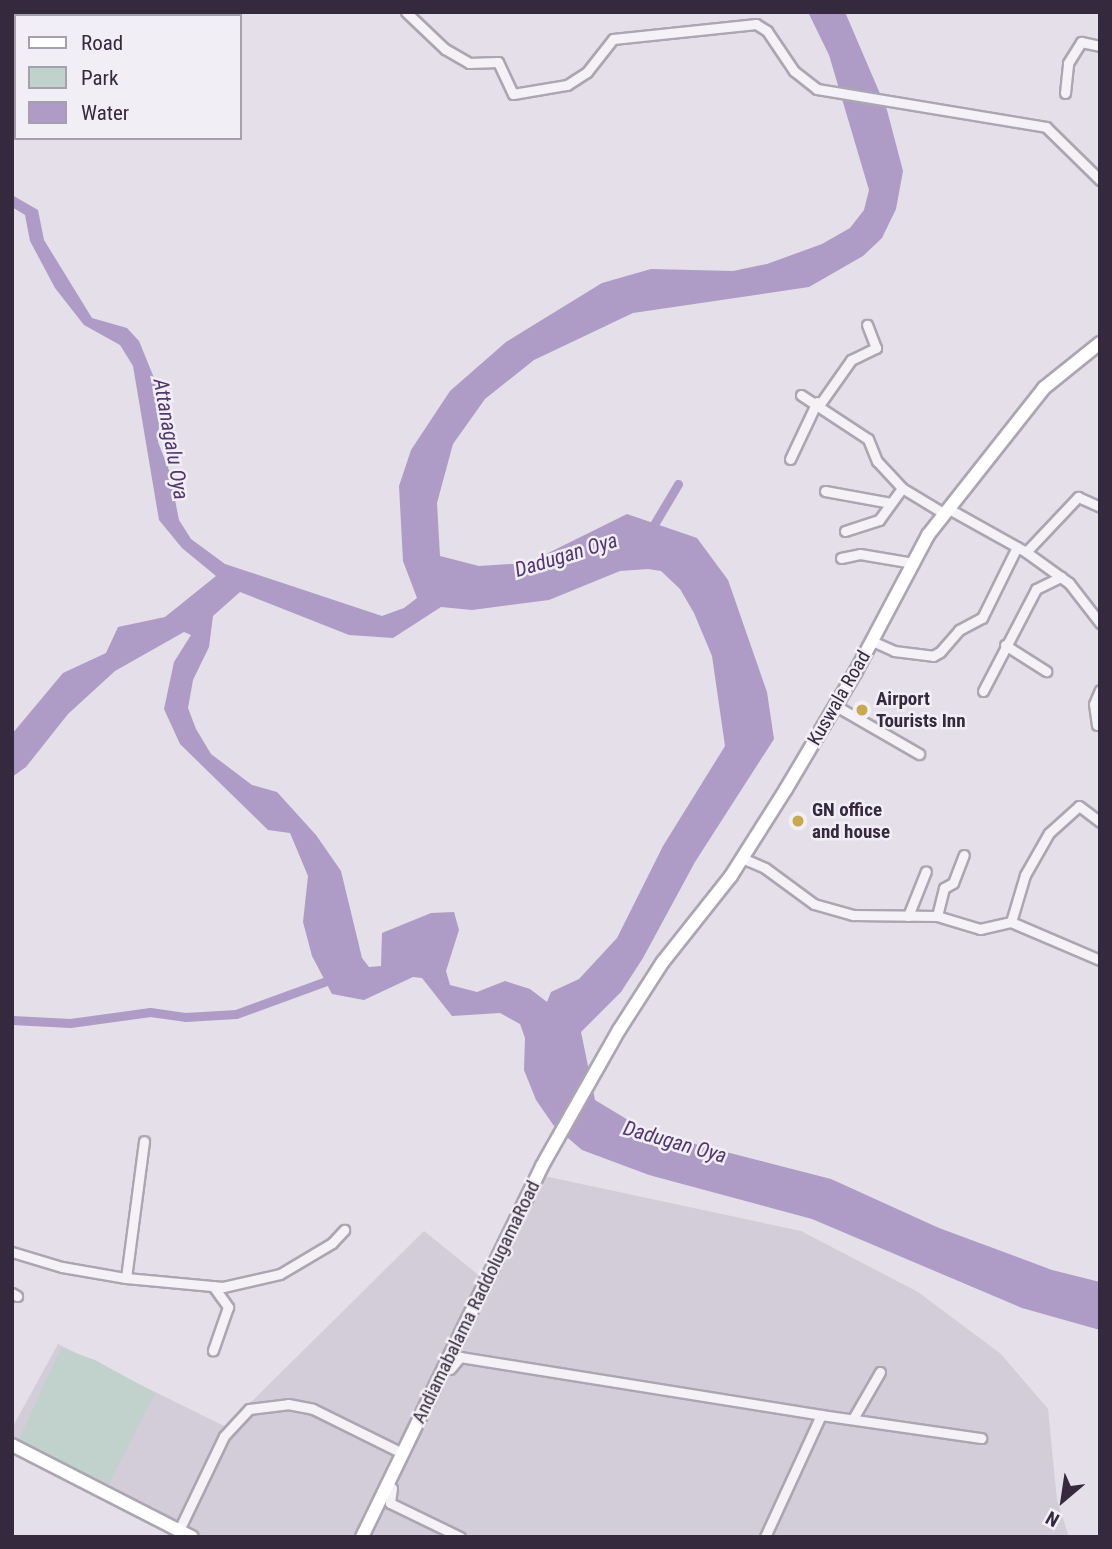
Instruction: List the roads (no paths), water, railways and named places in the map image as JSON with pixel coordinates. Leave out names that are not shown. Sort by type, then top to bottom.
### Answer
[{"type":"street","points":[[406,12],[445,49],[469,63],[498,62],[513,94],[567,85],[587,72],[614,39],[735,24],[756,24],[767,32],[794,71],[817,89],[1046,127],[1100,180]]},
{"type":"street","points":[[1065,93],[1068,63],[1081,42],[1100,46]]},
{"type":"street","points":[[790,459],[818,403],[851,360],[876,348],[867,325]]},
{"type":"street","name":"Kuswala Road","points":[[595,1070],[662,962],[742,858],[836,706],[914,563],[947,512],[1044,388],[1100,343]]},
{"type":"street","points":[[801,395],[818,403],[868,439],[877,461],[902,488],[1021,550],[1060,578],[1100,623]]},
{"type":"street","points":[[845,531],[879,520],[902,488]]},
{"type":"street","points":[[825,491],[891,503]]},
{"type":"street","points":[[872,641],[894,651],[933,656],[940,652],[959,630],[982,618],[1021,550],[1078,497],[1100,507]]},
{"type":"street","points":[[841,558],[860,554],[914,563]]},
{"type":"street","points":[[983,691],[1035,589],[1060,578]]},
{"type":"street","points":[[1005,645],[1046,671]]},
{"type":"street","points":[[1097,726],[1094,704],[1100,690]]},
{"type":"street","points":[[836,706],[919,754]]},
{"type":"street","points":[[1011,922],[1025,875],[1049,833],[1079,806],[1100,822]]},
{"type":"street","points":[[937,916],[944,888],[953,883],[964,855]]},
{"type":"street","points":[[742,858],[765,868],[814,904],[853,915],[937,916],[989,929],[1011,922],[1100,960]]},
{"type":"street","points":[[908,916],[926,871]]},
{"type":"street","name":"Andiamabalama RaddolugamaRoad","points":[[362,1537],[542,1166],[595,1070]]},
{"type":"street","points":[[126,1278],[144,1141]]},
{"type":"street","points":[[12,1252],[62,1267],[126,1278],[213,1286],[280,1274],[332,1243],[344,1230]]},
{"type":"street","points":[[213,1286],[228,1307],[214,1350]]},
{"type":"street","points":[[460,1537],[390,1503],[388,1496],[455,1359],[460,1357],[821,1415],[854,1416],[981,1438]]},
{"type":"street","points":[[854,1416],[880,1372]]},
{"type":"street","points":[[179,1530],[225,1437],[249,1409],[288,1404],[313,1409],[402,1453]]},
{"type":"street","points":[[765,1537],[821,1415]]},
{"type":"street","points":[[12,1445],[192,1537]]},
{"type":"water","name":"Dadugan Oya","points":[[808,12],[845,12],[887,110],[903,171],[896,209],[882,238],[863,256],[809,287],[633,313],[534,360],[485,399],[453,444],[437,503],[440,556],[479,566],[528,563],[627,514],[697,538],[728,580],[767,692],[774,739],[695,862],[643,958],[621,992],[581,1032],[595,1100],[648,1132],[831,1179],[939,1228],[1052,1270],[1100,1282],[1100,1330],[1022,1308],[812,1219],[649,1175],[582,1150],[554,1126],[536,1100],[524,1070],[525,1038],[520,1024],[500,1013],[452,1016],[422,978],[413,977],[364,1000],[332,994],[312,956],[303,922],[308,876],[290,833],[268,830],[180,744],[164,709],[174,662],[191,635],[184,632],[115,671],[68,714],[26,767],[12,777],[12,734],[63,673],[106,653],[118,627],[165,617],[216,576],[182,548],[159,520],[133,366],[120,345],[84,325],[55,288],[30,241],[25,215],[12,207],[12,195],[38,210],[44,240],[92,318],[127,328],[139,341],[161,395],[158,442],[169,470],[179,520],[191,539],[225,564],[382,616],[404,608],[417,598],[403,561],[399,486],[411,450],[450,391],[506,342],[602,283],[651,269],[733,271],[767,264],[822,244],[850,228],[864,210],[869,190],[829,55]],"holes":[[[620,571],[661,571],[680,589],[694,613],[712,656],[725,746],[663,846],[617,938],[579,979],[551,992],[547,1002],[530,989],[505,981],[477,992],[450,985],[446,971],[459,930],[454,912],[431,913],[382,933],[381,966],[369,967],[362,958],[341,871],[316,835],[277,792],[252,785],[211,754],[196,729],[188,708],[193,680],[209,647],[213,616],[240,592],[349,635],[393,638],[441,607],[472,610],[549,600]]]},
{"type":"waterway","points":[[649,533],[678,484]]},
{"type":"waterway","points":[[12,1020],[70,1023],[150,1012],[185,1017],[236,1014],[335,978]]},
{"type":"place","name":"Airport Tourists Inn","points":[[862,710]]},
{"type":"place","name":"GN office and house","points":[[798,821]]},
{"type":"water label","name":"Attanagalu Oya","points":[[171,439]]}]
